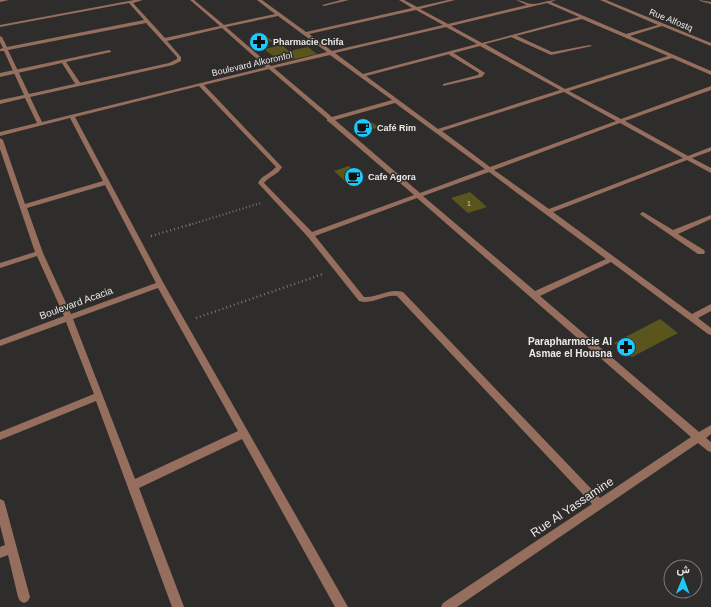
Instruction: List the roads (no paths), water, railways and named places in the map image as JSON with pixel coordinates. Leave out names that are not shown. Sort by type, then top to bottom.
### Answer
[{"type":"street","points":[[0,1],[7,0]]},
{"type":"street","points":[[0,26],[101,5],[140,0]]},
{"type":"street","points":[[192,0],[329,120],[711,448]]},
{"type":"street","points":[[259,0],[277,15],[711,332]]},
{"type":"street","points":[[324,5],[347,0]]},
{"type":"street","points":[[401,0],[711,171]]},
{"type":"street","points":[[304,34],[453,0]]},
{"type":"street","points":[[518,0],[530,5]]},
{"type":"street","name":"Boulevard Alkoronfol","points":[[0,134],[200,84],[554,0]]},
{"type":"street","name":"Rue Alfostq","points":[[602,0],[711,45]]},
{"type":"street","points":[[701,0],[711,3]]},
{"type":"street","points":[[0,102],[176,62],[179,57],[130,2]]},
{"type":"street","points":[[548,2],[711,73]]},
{"type":"street","points":[[163,40],[277,15]]},
{"type":"street","points":[[361,76],[583,17]]},
{"type":"street","points":[[0,50],[147,21]]},
{"type":"street","points":[[625,36],[662,25]]},
{"type":"street","points":[[513,36],[551,54],[590,46]]},
{"type":"street","points":[[0,37],[40,124]]},
{"type":"street","points":[[0,75],[109,51]]},
{"type":"street","points":[[445,85],[480,76],[482,73],[450,53]]},
{"type":"street","points":[[437,131],[673,56]]},
{"type":"street","points":[[63,62],[78,84]]},
{"type":"street","points":[[200,84],[279,167],[277,171],[261,181],[311,235],[362,299],[373,300],[391,292],[400,294],[599,504]]},
{"type":"street","points":[[311,235],[711,88]]},
{"type":"street","points":[[329,120],[396,101]]},
{"type":"street","points":[[72,116],[160,284],[342,607]]},
{"type":"street","points":[[0,140],[5,168],[23,207],[39,253],[69,319],[99,396],[174,606]]},
{"type":"street","points":[[548,212],[711,149]]},
{"type":"street","points":[[23,207],[107,182]]},
{"type":"street","points":[[643,214],[701,252]]},
{"type":"street","points":[[673,233],[711,217]]},
{"type":"street","points":[[0,266],[39,253]]},
{"type":"street","points":[[534,295],[611,260]]},
{"type":"street","name":"Boulevard Acacia","points":[[0,343],[69,319],[160,284]]},
{"type":"street","points":[[692,318],[711,307]]},
{"type":"street","points":[[0,436],[99,396]]},
{"type":"street","name":"Rue Al Yassamine","points":[[447,607],[711,429]]},
{"type":"street","points":[[132,486],[244,433]]},
{"type":"street","points":[[0,504],[24,597]]},
{"type":"street","points":[[0,553],[11,548]]},
{"type":"place","name":"Pharmacie Chifa","points":[[259,42]]},
{"type":"place","name":"Café Rim","points":[[363,128]]},
{"type":"place","name":"Cafe Agora","points":[[354,177]]},
{"type":"place","name":"Parapharmacie Al Asmae el Housna","points":[[626,347]]}]
